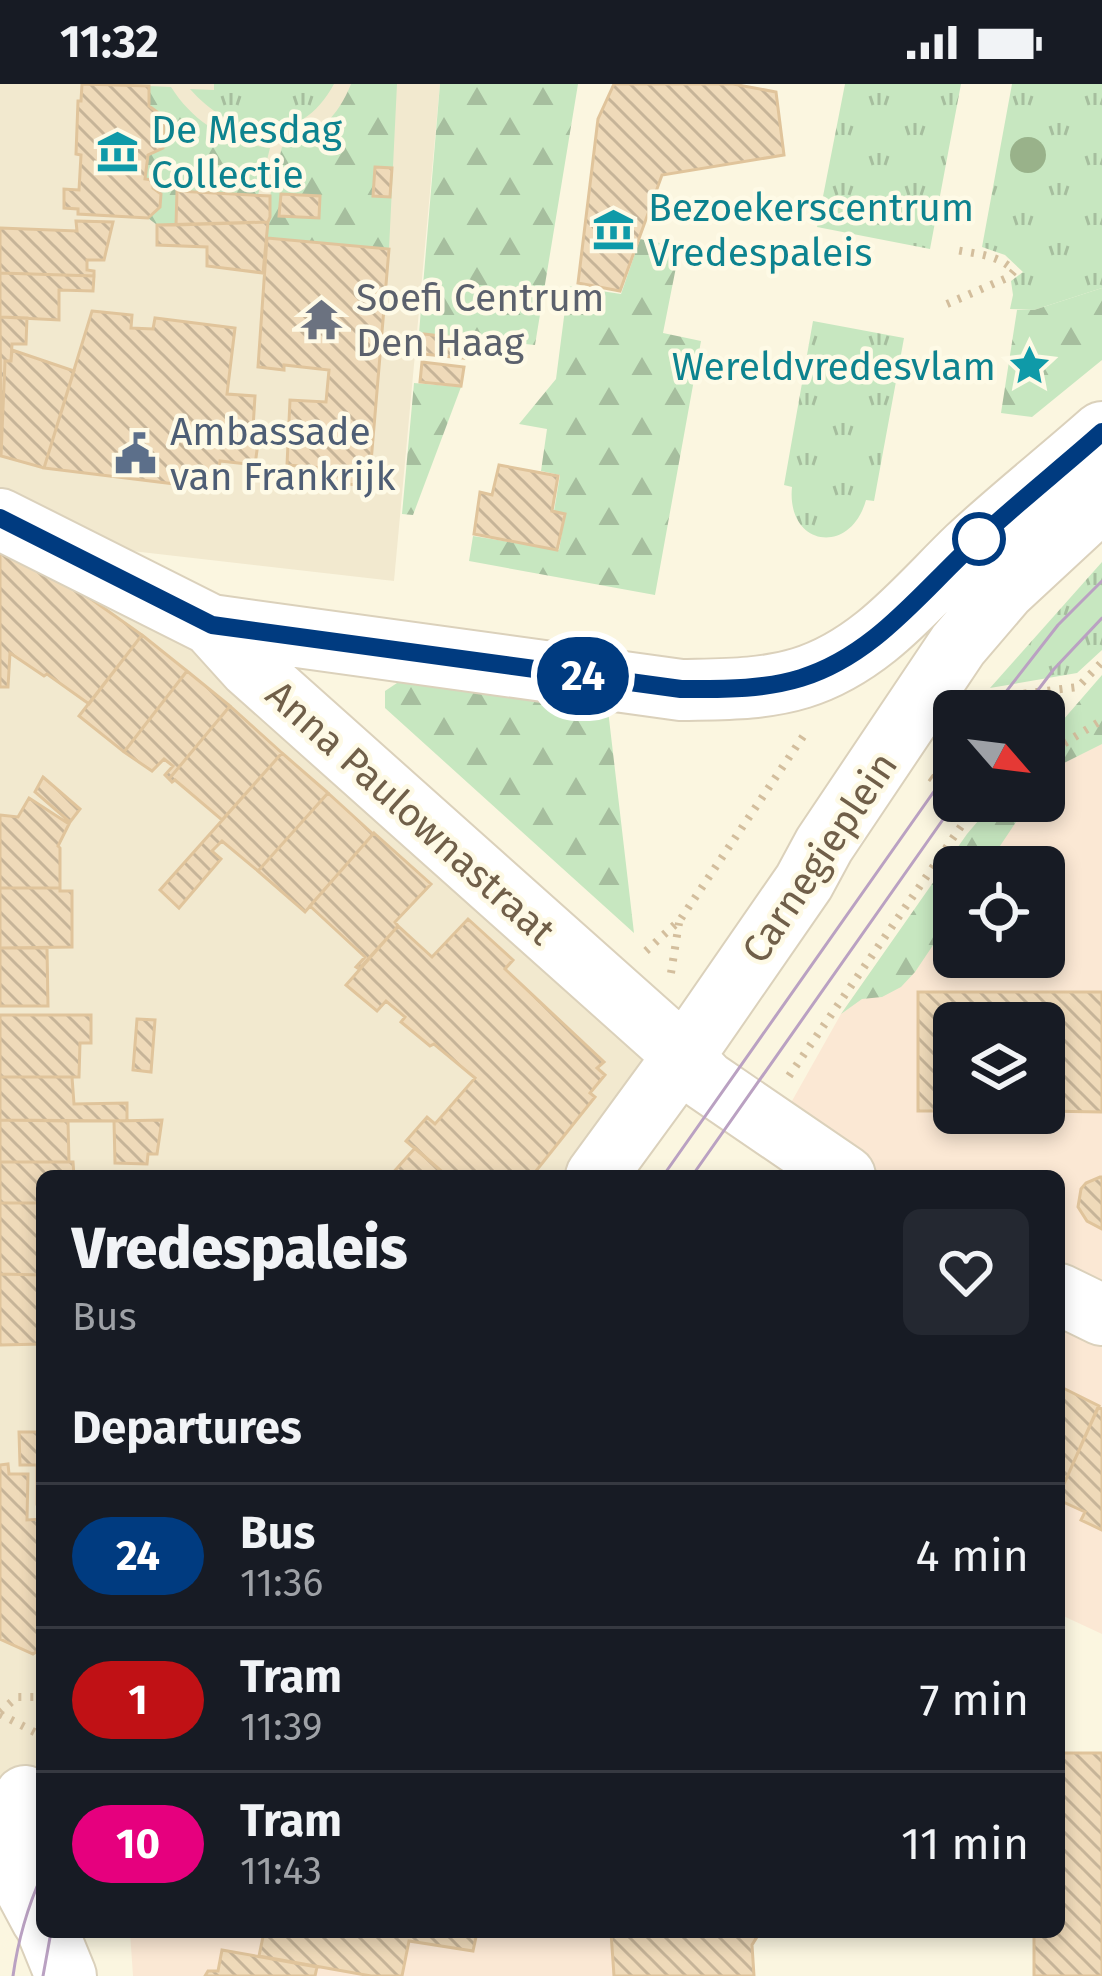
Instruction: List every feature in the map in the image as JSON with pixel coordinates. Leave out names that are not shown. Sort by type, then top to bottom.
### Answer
[{"type":"street","points":[[212,625],[681,689],[749,689],[800,679],[872,642],[969,548],[1102,432]]},
{"type":"street","name":"Carnegieplein","points":[[600,1170],[804,882],[958,644],[1005,590],[1102,500]]},
{"type":"street","name":"Anna Paulownastraat","points":[[0,519],[212,625],[249,667],[706,1081],[836,1170]]},
{"type":"street","points":[[1065,1297],[1102,1315]]},
{"type":"street","points":[[22,1795],[9,1829],[10,1860],[36,1909]]},
{"type":"street","points":[[50,1938],[66,1976]]},
{"type":"path","points":[[947,304],[1014,271],[997,258],[956,250]]},
{"type":"path","points":[[1065,743],[1102,720]]},
{"type":"path","points":[[610,990],[680,920],[814,726]]},
{"type":"path","points":[[759,1120],[967,822]]},
{"type":"path","points":[[36,1697],[17,1697],[0,1713],[36,1733]]},
{"type":"shaded area","points":[[0,84],[440,84],[394,581],[132,551],[676,1076],[605,1170],[36,1170],[36,1781],[0,1802]]},
{"type":"shaded area","points":[[1102,731],[1102,1290],[1065,1273],[1065,1170],[870,1170],[788,1108],[841,1014],[933,884],[933,978],[1065,978],[1065,846],[960,846],[978,822],[1065,822],[1065,755]]},
{"type":"shaded area","points":[[1065,1310],[1102,1327],[1102,1634],[1065,1617]]},
{"type":"shaded area","points":[[130,1938],[611,1938],[614,1976],[133,1976]]},
{"type":"green space","points":[[214,84],[334,84],[303,119],[265,130],[226,118],[190,89],[214,90]]},
{"type":"green space","points":[[351,84],[397,84],[389,249],[267,238],[270,196],[282,147],[324,124]]},
{"type":"green space","points":[[440,84],[578,84],[535,345],[419,333]]},
{"type":"green space","points":[[845,84],[961,84],[930,249],[817,227]]},
{"type":"green space","points":[[1012,84],[1102,84],[1102,288],[1034,310],[1010,309],[1011,281],[1023,272],[1005,255],[982,247]]},
{"type":"green space","points":[[149,86],[171,87],[201,121],[226,136],[270,148],[258,195],[177,191],[176,225],[157,225],[148,218],[160,207],[161,195],[153,188],[153,180],[145,179],[148,155],[163,147],[164,117],[149,106]]},
{"type":"green space","points":[[640,239],[680,247],[663,333],[701,341],[655,595],[469,561],[473,536],[559,550],[565,514],[554,511],[560,475],[541,471],[547,429],[519,424],[556,379],[568,286],[621,294]]},
{"type":"green space","points":[[1102,288],[1102,360],[1032,417],[1001,413],[1017,310],[1034,310]]},
{"type":"green space","points":[[813,321],[904,338],[874,501],[866,500],[847,530],[821,537],[799,522],[792,487],[784,485]]},
{"type":"green space","points":[[414,383],[461,387],[413,515],[402,514]]},
{"type":"green space","points":[[1102,562],[1102,650],[1077,673],[990,688]]},
{"type":"green space","points":[[1102,675],[1102,744],[1065,762],[1065,718]]},
{"type":"green space","points":[[400,681],[608,710],[634,933],[385,708],[385,691]]},
{"type":"green space","points":[[977,822],[1016,822],[1000,846],[959,846]]},
{"type":"green space","points":[[933,883],[933,945],[915,972],[901,987],[882,997],[862,999],[841,1014]]},
{"type":"building","name":"De Mesdag Collectie","points":[[82,84],[149,86],[149,106],[164,117],[163,148],[148,155],[145,179],[153,180],[153,188],[161,194],[160,207],[148,218],[78,214],[78,209],[64,208],[64,189],[79,190],[81,155],[76,154]]},
{"type":"building","name":"Bezoekerscentrum Vredespaleis","points":[[614,84],[733,84],[776,92],[784,155],[662,175],[620,291],[578,283],[598,119]]},
{"type":"building","points":[[375,167],[392,168],[390,197],[373,196]]},
{"type":"building","points":[[177,191],[270,196],[270,217],[268,222],[176,225]]},
{"type":"building","points":[[281,194],[320,196],[319,218],[279,216]]},
{"type":"building","points":[[76,221],[113,222],[104,260],[87,260],[87,270],[94,271],[94,276],[0,273],[0,228],[77,231]]},
{"type":"building","points":[[268,222],[263,273],[207,266],[207,247],[157,245],[157,225]]},
{"type":"building","name":"Soefi Centrum Den Haag","points":[[267,238],[389,249],[369,486],[323,482],[325,468],[287,465],[290,400],[326,402],[329,370],[258,367]]},
{"type":"building","points":[[0,273],[94,276],[93,291],[59,290],[59,320],[0,317]]},
{"type":"building","points":[[92,311],[132,315],[131,328],[153,329],[155,318],[235,328],[227,394],[255,396],[253,428],[260,428],[255,465],[220,461],[216,489],[44,468]]},
{"type":"building","points":[[0,317],[27,318],[26,344],[12,344],[11,361],[5,361],[1,456]]},
{"type":"building","points":[[424,334],[467,339],[464,358],[422,354]]},
{"type":"building","points":[[12,350],[74,371],[44,468],[1,456],[5,361],[11,361]]},
{"type":"building","points":[[422,362],[464,367],[461,386],[420,382]]},
{"type":"building","points":[[499,465],[558,476],[552,511],[565,514],[557,550],[474,534],[480,492],[492,495]]},
{"type":"building","points":[[0,547],[91,599],[142,635],[89,704],[10,653],[8,687],[0,687]]},
{"type":"building","points":[[142,635],[187,671],[124,752],[79,716]]},
{"type":"building","points":[[187,671],[230,706],[169,779],[165,775],[173,766],[164,759],[152,771],[124,752]]},
{"type":"building","points":[[230,706],[282,753],[222,820],[169,779]]},
{"type":"building","points":[[282,753],[328,793],[258,871],[222,841],[212,851],[221,859],[179,908],[160,890]]},
{"type":"building","points":[[43,777],[80,809],[70,822],[35,792]]},
{"type":"building","points":[[328,793],[373,834],[305,912],[258,871]]},
{"type":"building","points":[[29,798],[69,824],[58,846],[60,888],[0,888],[0,815],[18,817]]},
{"type":"building","points":[[374,833],[431,884],[359,969],[365,957],[310,906]]},
{"type":"building","points":[[0,888],[72,891],[72,947],[0,948]]},
{"type":"building","points":[[468,919],[513,960],[505,969],[604,1062],[597,1068],[605,1075],[590,1093],[595,1097],[537,1170],[440,1170],[406,1141],[427,1117],[435,1124],[475,1078],[401,1022],[405,1017],[386,1001],[377,1011],[346,985],[398,926],[432,957]]},
{"type":"building","points":[[0,948],[47,948],[48,1006],[0,1006]]},
{"type":"building","points":[[918,992],[1102,992],[1102,1112],[1065,1111],[1065,1002],[933,1002],[933,1111],[918,1111]]},
{"type":"building","points":[[0,1015],[91,1015],[91,1043],[80,1043],[79,1077],[0,1077]]},
{"type":"building","points":[[137,1019],[155,1020],[151,1072],[133,1070]]},
{"type":"building","points":[[0,1077],[72,1077],[74,1104],[127,1103],[127,1121],[0,1120]]},
{"type":"building","points":[[0,1120],[68,1121],[69,1162],[0,1162]]},
{"type":"building","points":[[162,1120],[157,1154],[148,1154],[147,1164],[115,1163],[114,1121]]},
{"type":"building","points":[[415,1148],[440,1170],[395,1170]]},
{"type":"building","points":[[0,1162],[73,1162],[74,1170],[36,1170],[36,1203],[0,1203]]},
{"type":"building","points":[[1102,1177],[1102,1229],[1087,1221],[1078,1207],[1081,1189]]},
{"type":"building","points":[[0,1203],[36,1203],[36,1275],[0,1274]]},
{"type":"building","points":[[0,1274],[36,1275],[36,1344],[0,1345]]},
{"type":"building","points":[[1065,1389],[1099,1406],[1065,1482]]},
{"type":"building","points":[[1098,1407],[1102,1409],[1102,1530],[1081,1520],[1085,1512],[1065,1503],[1065,1481]]},
{"type":"building","points":[[19,1432],[36,1432],[36,1465],[20,1465]]},
{"type":"building","points":[[8,1464],[9,1474],[28,1474],[27,1520],[36,1519],[33,1654],[0,1639],[0,1465]]},
{"type":"building","points":[[1065,1753],[1102,1753],[1102,1976],[1034,1976],[1034,1938],[1065,1938]]},
{"type":"building","points":[[263,1938],[476,1938],[473,1951],[409,1941],[402,1976],[371,1976],[259,1956]]},
{"type":"building","points":[[611,1938],[756,1938],[752,1945],[754,1976],[614,1976]]},
{"type":"building","points":[[222,1950],[317,1967],[315,1976],[205,1976],[218,1971]]},
{"type":"tram line","points":[[1007,690],[1058,625],[1102,581]]},
{"type":"tram line","points":[[1038,690],[1102,618]]},
{"type":"tram line","points":[[667,1170],[933,793]]},
{"type":"tram line","points":[[696,1170],[941,822]]},
{"type":"tram line","points":[[13,1976],[36,1890]]},
{"type":"tram line","points":[[43,1976],[50,1938]]},
{"type":"bus line","name":"24","points":[[0,518],[212,625],[681,689],[749,689],[829,668],[872,642],[969,548],[1102,432]]},
{"type":"place","name":"De Mesdag Collectie","points":[[117,151]]},
{"type":"place","name":"Bezoekerscentrum Vredespaleis","points":[[614,229]]},
{"type":"place","name":"Soefi Centrum Den Haag","points":[[322,319]]},
{"type":"place","name":"Wereldvredesvlam","points":[[1030,366]]},
{"type":"place","name":"Ambassade van Frankrijk","points":[[136,453]]}]
